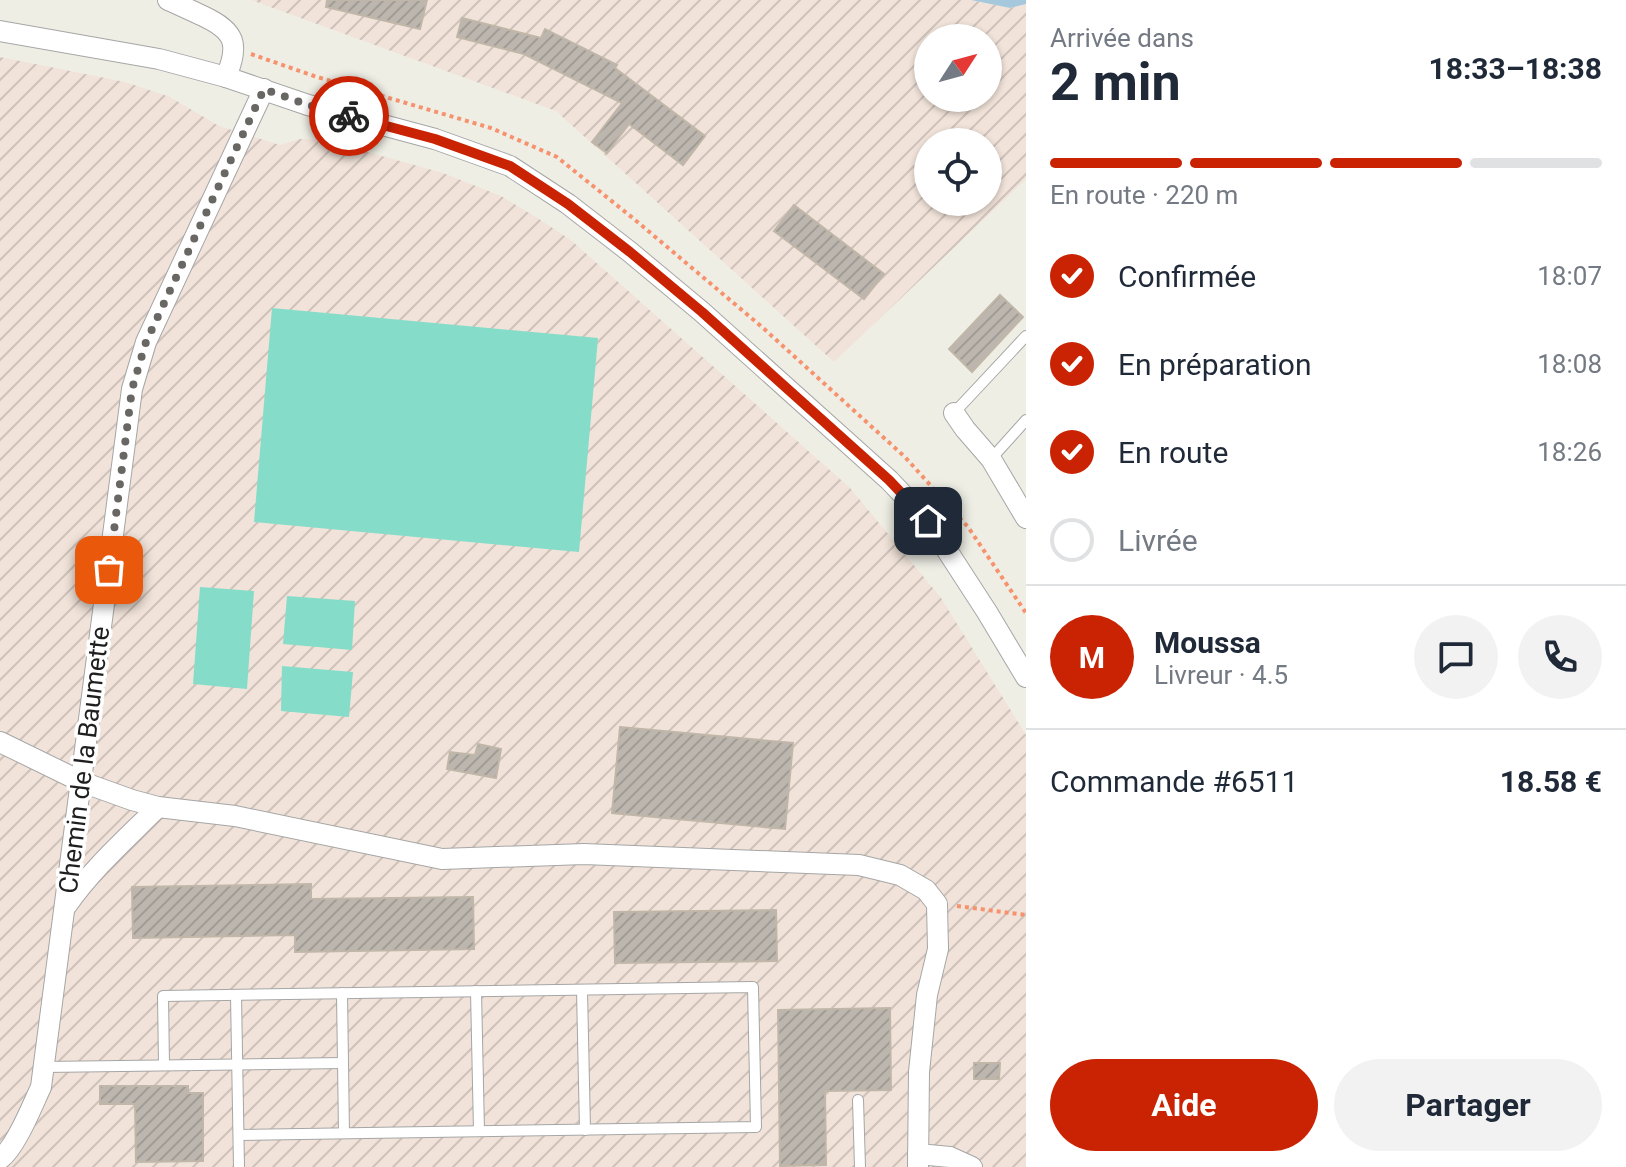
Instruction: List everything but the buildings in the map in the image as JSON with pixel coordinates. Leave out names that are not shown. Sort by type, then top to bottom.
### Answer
[{"type":"street","points":[[168,0],[217,23],[229,34],[234,55],[226,77]]},
{"type":"street","points":[[0,31],[159,59],[226,77],[308,105],[435,139],[510,166],[581,213],[702,312],[889,480],[928,521],[1026,677]]},
{"type":"street","name":"Chemin de la Baumette","points":[[0,1159],[23,1125],[41,1087],[132,389],[146,342],[264,89]]},
{"type":"street","points":[[954,413],[991,459],[1026,518]]},
{"type":"street","points":[[0,742],[82,782],[158,807],[235,816],[442,859],[584,854],[859,865],[900,875],[926,890],[937,904],[938,949],[927,995],[919,1072],[918,1160],[950,1157],[972,1167]]},
{"type":"street","points":[[65,908],[84,881],[158,807]]},
{"type":"lane","points":[[954,413],[1026,336]]},
{"type":"lane","points":[[991,459],[1026,420]]},
{"type":"lane","points":[[164,1065],[163,996],[753,987],[756,1127],[239,1135]]},
{"type":"lane","points":[[582,990],[585,1130]]},
{"type":"lane","points":[[476,991],[479,1131]]},
{"type":"lane","points":[[342,993],[344,1133]]},
{"type":"lane","points":[[236,995],[239,1167]]},
{"type":"lane","points":[[44,1067],[343,1063]]},
{"type":"lane","points":[[858,1100],[860,1167]]},
{"type":"path","points":[[937,904],[1026,915]]},
{"type":"shaded area","points":[[251,0],[971,0],[1010,8],[1026,4],[1026,179],[1002,202],[1002,128],[914,128],[914,216],[987,216],[834,362],[556,111]]},
{"type":"shaded area","points":[[971,0],[1026,0],[1026,4],[1010,8]]},
{"type":"shaded area","points":[[0,57],[125,82],[170,97],[219,126],[280,145],[300,139],[324,140],[443,173],[501,196],[572,241],[850,488],[941,598],[1026,735],[1026,1167],[0,1167]]},
{"type":"shaded area","points":[[272,308],[598,338],[579,552],[254,522]]},
{"type":"shaded area","points":[[200,587],[254,591],[247,689],[193,684]]},
{"type":"shaded area","points":[[287,596],[355,601],[352,650],[283,644]]},
{"type":"shaded area","points":[[282,666],[353,672],[349,717],[281,711]]},
{"type":"way so far","points":[[109,570],[132,389],[146,342],[264,89],[349,116]]},
{"type":"route","points":[[349,116],[435,139],[510,166],[568,204],[702,312],[889,480],[928,521]]}]
